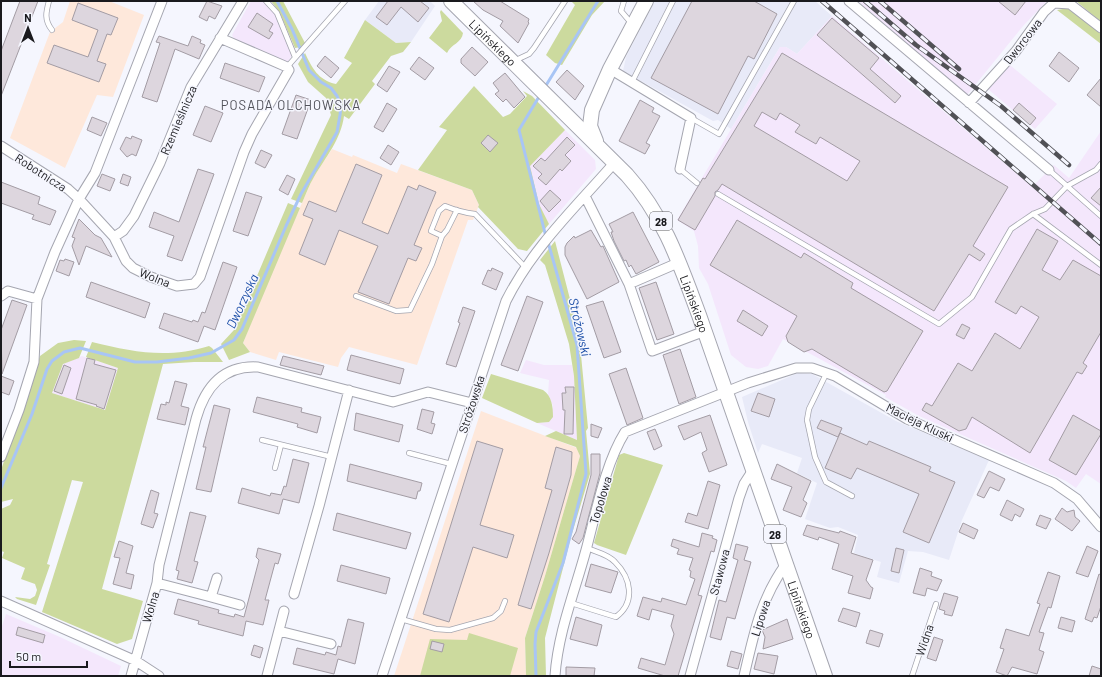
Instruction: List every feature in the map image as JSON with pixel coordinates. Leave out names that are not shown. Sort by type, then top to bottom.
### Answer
[{"type":"main road","name":"Lipińskiego","points":[[451,1],[514,61],[640,188],[653,206],[665,227],[680,262],[705,331],[825,676]]},
{"type":"main road","name":"28","points":[[598,145],[590,126],[590,118],[596,98],[646,1]]},
{"type":"main road","points":[[555,103],[570,110],[583,110],[596,98]]},
{"type":"street","points":[[1,457],[19,410],[34,362],[37,299],[55,252],[79,199],[95,173],[162,1]]},
{"type":"street","name":"Rzemieślnicza","points":[[114,237],[123,231],[134,216],[160,162],[191,86],[243,1]]},
{"type":"street","points":[[849,1],[1049,170]]},
{"type":"street","name":"Dworcowa","points":[[969,103],[1016,50],[1044,12],[1054,3],[1070,4],[1101,28]]},
{"type":"street","points":[[220,38],[287,67]]},
{"type":"street","name":"Wolna","points":[[79,199],[114,237],[126,261],[133,268],[151,278],[177,286],[194,284],[200,277],[244,152],[289,70],[287,67]]},
{"type":"street","points":[[610,70],[691,118],[680,169]]},
{"type":"street","name":"Robotnicza","points":[[1,146],[68,189],[79,199]]},
{"type":"street","name":"Stróżowska","points":[[382,676],[506,301],[524,268],[542,244],[615,162]]},
{"type":"street","points":[[585,196],[629,284],[652,351],[705,331]]},
{"type":"street","points":[[629,284],[680,262]]},
{"type":"street","points":[[1,296],[8,290],[37,299]]},
{"type":"street","name":"Wolna","points":[[131,676],[157,583],[159,565],[200,404],[217,380],[232,370],[258,367],[393,402],[428,392],[472,403]]},
{"type":"street","name":"Macieja Kluski","points":[[726,392],[796,368],[812,368],[826,372],[907,419],[1054,483],[1077,499],[1101,527]]},
{"type":"street","points":[[294,594],[349,390]]},
{"type":"street","name":"Topolowa","points":[[555,676],[558,648],[614,454],[625,432],[726,392]]},
{"type":"street","name":"Stawowa","points":[[690,676],[739,498],[744,484],[753,470]]},
{"type":"street","name":"Lipowa","points":[[744,676],[762,603],[786,564]]},
{"type":"street","points":[[211,597],[217,578]]},
{"type":"street","points":[[157,583],[240,606]]},
{"type":"street","points":[[1,601],[136,661],[159,676]]},
{"type":"street","points":[[268,676],[284,611]]},
{"type":"street","points":[[279,631],[331,644]]},
{"type":"lane","points":[[50,1],[46,17],[52,30]]},
{"type":"lane","points":[[266,1],[277,14],[296,56]]},
{"type":"lane","name":"Wolna","points":[[287,67],[345,1]]},
{"type":"lane","points":[[514,61],[529,54],[565,1]]},
{"type":"lane","points":[[624,1],[621,11],[633,25]]},
{"type":"lane","points":[[632,82],[673,1]]},
{"type":"lane","points":[[691,118],[719,134],[794,1]]},
{"type":"lane","points":[[718,194],[939,324],[972,297],[1011,229],[1033,214],[1045,209],[1067,186],[1096,170],[1101,164]]},
{"type":"lane","points":[[680,169],[697,182]]},
{"type":"lane","points":[[1049,170],[1101,216]]},
{"type":"lane","points":[[442,236],[431,231],[439,211],[445,206],[475,214],[524,268]]},
{"type":"lane","points":[[356,296],[396,311],[410,310],[432,264],[442,236],[447,230],[457,210]]},
{"type":"lane","points":[[1033,214],[1101,265]]},
{"type":"lane","points":[[826,372],[809,409],[807,420],[815,457],[826,482],[852,496]]},
{"type":"lane","points":[[262,440],[332,457]]},
{"type":"lane","points":[[275,468],[281,445]]},
{"type":"lane","points":[[408,452],[451,464]]},
{"type":"lane","points":[[571,603],[616,616],[622,612],[630,600],[629,589],[624,574],[615,561],[607,555],[587,548]]},
{"type":"lane","points":[[401,619],[436,629],[450,630],[493,618],[501,611],[505,600]]},
{"type":"lane","name":"Widna","points":[[912,676],[936,604]]},
{"type":"shaded area","points":[[70,1],[109,1],[144,15],[113,97],[97,95],[65,168],[10,138],[50,32],[63,22]]},
{"type":"shaded area","points":[[251,1],[271,1],[280,13],[295,48],[289,61],[283,63],[234,39],[232,35]]},
{"type":"shaded area","points":[[379,1],[430,1],[435,6],[411,42],[396,43],[365,20]]},
{"type":"shaded area","points":[[655,1],[815,1],[832,16],[797,54],[786,47],[780,47],[731,129],[718,120],[713,121],[623,71],[626,57]]},
{"type":"shaded area","points":[[858,1],[1047,1],[1023,26],[967,95]]},
{"type":"shaded area","points":[[832,16],[1032,187],[1054,165],[1069,178],[1101,131],[1101,484],[1086,474],[1076,488],[1066,481],[919,416],[885,397],[886,395],[783,339],[768,366],[758,369],[746,367],[731,355],[708,284],[699,268],[698,246],[694,231],[677,220],[780,47],[786,47],[797,54]]},
{"type":"shaded area","points":[[1010,65],[1057,104],[1035,129],[988,89]]},
{"type":"shaded area","points":[[565,130],[595,160],[596,169],[549,224],[539,204],[529,166]]},
{"type":"shaded area","points":[[332,149],[352,157],[353,155],[397,173],[401,164],[472,190],[479,205],[473,220],[468,220],[417,365],[349,347],[341,358],[338,367],[279,352],[276,360],[250,352],[243,343],[274,266],[313,178]]},
{"type":"shaded area","points":[[82,356],[118,368],[105,410],[52,393],[63,364]]},
{"type":"shaded area","points":[[526,360],[544,365],[572,365],[574,376],[577,440],[537,423],[549,422],[553,406],[548,394],[549,380],[520,373]]},
{"type":"shaded area","points":[[798,373],[812,374],[896,421],[989,460],[962,520],[949,560],[923,552],[908,551],[899,583],[877,577],[881,562],[854,553],[858,535],[838,527],[830,528],[805,519],[817,483],[797,473],[802,458],[762,444],[758,453],[742,397]]},
{"type":"shaded area","points":[[481,411],[577,448],[580,456],[545,576],[525,638],[526,676],[394,676]]},
{"type":"shaded area","points":[[6,614],[60,637],[121,666],[118,676],[1,676],[1,629]]},
{"type":"green space","points":[[271,1],[283,1],[305,43],[301,47],[295,48],[280,13]]},
{"type":"green space","points":[[571,1],[605,1],[592,15],[562,65],[555,63],[546,55],[575,5]]},
{"type":"green space","points":[[1076,1],[1101,1],[1101,22]]},
{"type":"green space","points":[[1069,8],[1101,33],[1101,44],[1057,10]]},
{"type":"green space","points":[[441,10],[463,33],[461,39],[451,47],[447,53],[429,38],[442,21]]},
{"type":"green space","points":[[365,20],[396,43],[411,42],[403,52],[391,56],[372,81],[375,84],[349,119],[344,116],[340,132],[328,155],[312,180],[302,203],[291,199],[331,115],[326,98],[308,82],[298,64],[305,53],[316,73],[325,80],[336,84],[352,63],[344,58]]},
{"type":"green space","points":[[474,86],[503,117],[510,114],[527,96],[523,91],[532,96],[565,130],[530,166],[539,204],[549,224],[527,251],[518,249],[478,207],[479,205],[472,190],[418,170],[447,130],[439,127]]},
{"type":"green space","points":[[288,203],[300,208],[243,343],[250,352],[229,360],[221,344],[234,330]]},
{"type":"green space","points":[[555,241],[579,334],[588,428],[586,431],[590,474],[571,537],[545,638],[546,676],[526,676],[525,638],[545,576],[580,456],[576,447],[545,436],[556,431],[577,440],[574,376],[569,344],[545,265],[540,260]]},
{"type":"green space","points":[[74,340],[86,341],[79,358],[63,364],[52,393],[105,410],[118,368],[86,357],[92,342],[122,349],[150,353],[179,352],[209,346],[223,362],[163,364],[102,589],[143,601],[132,639],[117,644],[42,612],[83,482],[72,480],[47,564],[50,565],[36,605],[15,597],[30,599],[35,596],[37,590],[35,584],[21,579],[25,568],[2,558],[4,552],[1,551],[1,509],[10,505],[13,499],[1,502],[1,470],[40,356],[58,343]]},
{"type":"green space","points":[[491,374],[546,392],[552,406],[553,417],[549,422],[537,423],[482,398]]},
{"type":"green space","points":[[624,453],[663,465],[626,555],[594,543],[619,455]]},
{"type":"green space","points":[[469,633],[518,648],[510,676],[420,676],[430,639],[467,640]]},
{"type":"building","points":[[20,1],[38,1],[1,96],[1,51]]},
{"type":"building","points":[[207,1],[222,6],[215,19],[209,16],[207,21],[199,17]]},
{"type":"building","points":[[388,1],[420,1],[429,8],[418,22],[401,7],[387,25],[376,17]]},
{"type":"building","points":[[473,1],[500,1],[529,19],[529,23],[518,43],[500,26],[503,21],[483,10]]},
{"type":"building","points":[[692,1],[754,1],[777,14],[754,59],[748,56],[718,114],[651,78]]},
{"type":"building","points":[[998,1],[1026,1],[1015,15]]},
{"type":"building","points":[[78,3],[118,18],[111,35],[107,34],[97,61],[106,64],[99,82],[47,63],[54,45],[88,57],[98,30],[72,20]]},
{"type":"building","points":[[257,13],[273,24],[269,31],[273,33],[269,39],[248,27]]},
{"type":"building","points":[[832,18],[879,58],[870,69],[901,96],[895,103],[817,35]]},
{"type":"building","points":[[159,36],[188,46],[192,36],[201,40],[200,43],[205,45],[199,59],[175,49],[157,102],[142,97],[160,43],[156,42]]},
{"type":"building","points":[[472,47],[488,62],[475,76],[461,63],[461,59]]},
{"type":"building","points":[[1059,52],[1079,68],[1069,82],[1049,66]]},
{"type":"building","points":[[782,53],[1008,187],[973,246],[985,254],[980,261],[969,254],[934,311],[722,184],[715,192],[715,196],[695,230],[678,220],[703,178],[705,179]],"holes":[[[762,112],[776,120],[780,113],[800,125],[795,132],[816,144],[820,137],[860,161],[847,181],[754,126]]]},
{"type":"building","points":[[325,56],[339,68],[331,78],[317,66]]},
{"type":"building","points":[[419,57],[434,68],[425,80],[410,69]]},
{"type":"building","points":[[225,63],[265,77],[259,92],[220,78]]},
{"type":"building","points":[[389,66],[400,72],[387,92],[377,85]]},
{"type":"building","points":[[567,70],[584,86],[575,100],[556,82]]},
{"type":"building","points":[[505,73],[525,97],[514,108],[506,99],[503,102],[495,94],[499,91],[493,83]]},
{"type":"building","points":[[1101,78],[1101,107],[1087,95]]},
{"type":"building","points":[[296,95],[311,100],[297,139],[282,134]]},
{"type":"building","points":[[640,100],[654,108],[652,112],[660,116],[646,143],[650,145],[645,154],[619,141]]},
{"type":"building","points":[[387,103],[397,109],[383,132],[374,127]]},
{"type":"building","points":[[1019,103],[1036,118],[1030,125],[1013,110]]},
{"type":"building","points":[[205,106],[223,113],[211,142],[193,135]]},
{"type":"building","points":[[92,117],[107,123],[101,136],[87,130]]},
{"type":"building","points":[[488,135],[498,143],[490,152],[481,143]]},
{"type":"building","points":[[132,136],[142,140],[136,156],[132,154],[127,157],[120,149],[126,137],[131,139]]},
{"type":"building","points":[[567,137],[575,145],[565,155],[571,161],[562,171],[560,169],[546,185],[538,178],[542,174],[533,166],[541,158],[545,161]]},
{"type":"building","points":[[388,145],[399,152],[391,165],[380,158]]},
{"type":"building","points":[[261,150],[272,155],[265,168],[255,163]]},
{"type":"building","points":[[356,164],[382,175],[362,223],[388,234],[408,186],[417,190],[419,185],[436,192],[414,245],[422,248],[416,261],[408,258],[389,304],[358,292],[378,246],[339,230],[325,265],[299,254],[313,219],[303,215],[309,201],[336,212]]},
{"type":"building","points":[[198,169],[214,174],[182,261],[167,256],[174,236],[149,227],[154,212],[179,222]]},
{"type":"building","points":[[102,174],[115,179],[110,191],[97,186]]},
{"type":"building","points":[[123,174],[131,177],[128,186],[120,183]]},
{"type":"building","points":[[287,175],[295,179],[288,195],[279,190]]},
{"type":"building","points":[[1,182],[40,197],[38,204],[56,211],[50,225],[32,219],[34,215],[1,203]]},
{"type":"building","points":[[1101,187],[1101,206],[1091,198]]},
{"type":"building","points":[[550,190],[561,200],[549,212],[540,201]]},
{"type":"building","points":[[246,192],[262,197],[248,236],[233,231]]},
{"type":"building","points":[[633,212],[659,262],[636,274],[631,265],[629,267],[626,260],[624,261],[614,241],[611,232],[613,232],[609,224]]},
{"type":"building","points":[[79,219],[95,235],[101,238],[112,257],[86,246],[79,265],[72,246],[75,238],[72,237]]},
{"type":"building","points":[[737,220],[801,258],[804,253],[853,283],[851,288],[923,331],[887,391],[884,392],[812,349],[804,352],[788,342],[786,336],[797,316],[710,265]]},
{"type":"building","points":[[1037,229],[1058,241],[1042,270],[1060,280],[1073,260],[1101,276],[1101,332],[1083,363],[1087,366],[1082,374],[1077,372],[1030,453],[972,417],[966,429],[959,431],[922,410],[926,403],[932,406],[958,363],[972,371],[995,333],[1020,349],[1039,317],[1021,306],[1016,314],[995,302]]},
{"type":"building","points":[[591,230],[601,247],[603,246],[619,282],[587,299],[565,255],[565,247],[574,236],[575,238]]},
{"type":"building","points":[[65,259],[74,262],[69,276],[56,271],[60,260],[64,261]]},
{"type":"building","points":[[223,262],[237,267],[215,330],[204,326],[198,342],[159,328],[164,313],[192,322],[193,320],[198,322],[202,312],[205,313]]},
{"type":"building","points":[[492,268],[503,273],[496,290],[482,284],[488,270],[491,271]]},
{"type":"building","points":[[91,282],[150,303],[145,318],[86,297]]},
{"type":"building","points":[[656,282],[674,334],[657,340],[639,288]]},
{"type":"building","points":[[527,296],[543,302],[518,371],[501,365]]},
{"type":"building","points":[[12,300],[27,305],[2,374],[1,330]]},
{"type":"building","points":[[603,301],[621,352],[604,358],[586,306]]},
{"type":"building","points":[[463,307],[475,311],[456,367],[446,364],[460,323],[458,322]]},
{"type":"building","points":[[743,310],[768,326],[762,336],[737,321]]},
{"type":"building","points":[[962,324],[970,328],[964,339],[956,335]]},
{"type":"building","points":[[680,349],[696,397],[679,404],[663,355]]},
{"type":"building","points":[[351,355],[404,369],[400,384],[347,370]]},
{"type":"building","points":[[283,356],[324,366],[321,375],[280,365]]},
{"type":"building","points":[[87,358],[95,360],[94,364],[116,370],[104,409],[96,406],[97,405],[76,399]]},
{"type":"building","points":[[64,365],[71,368],[62,394],[54,391]]},
{"type":"building","points":[[626,368],[643,418],[627,425],[609,374]]},
{"type":"building","points":[[1,376],[14,381],[9,395],[1,392]]},
{"type":"building","points":[[175,381],[187,384],[181,406],[189,408],[185,425],[157,419],[161,404],[166,405],[166,402],[169,403]]},
{"type":"building","points":[[565,387],[574,387],[573,434],[564,434],[565,410],[563,410],[562,393],[566,393]]},
{"type":"building","points":[[758,393],[775,399],[769,417],[751,411]]},
{"type":"building","points":[[257,397],[302,408],[301,412],[321,417],[317,433],[297,427],[298,424],[253,412]]},
{"type":"building","points":[[214,405],[230,409],[211,492],[196,489],[206,447],[203,447]]},
{"type":"building","points":[[422,409],[434,412],[431,423],[435,424],[432,434],[417,429]]},
{"type":"building","points":[[356,413],[403,425],[399,442],[354,430]]},
{"type":"building","points":[[710,415],[727,465],[709,472],[702,453],[707,450],[701,432],[684,440],[678,426]]},
{"type":"building","points":[[1073,415],[1101,431],[1101,434],[1076,475],[1049,460]]},
{"type":"building","points":[[821,420],[842,428],[838,437],[817,428]]},
{"type":"building","points":[[591,424],[602,428],[598,438],[591,436]]},
{"type":"building","points":[[655,429],[662,446],[654,450],[647,432]]},
{"type":"building","points":[[840,433],[867,445],[869,441],[931,467],[929,471],[955,482],[929,543],[903,532],[919,494],[857,468],[851,479],[825,468]]},
{"type":"building","points":[[477,441],[503,449],[480,525],[514,535],[507,558],[473,547],[449,622],[423,614]]},
{"type":"building","points":[[556,447],[572,452],[571,475],[549,553],[531,609],[518,605],[552,490],[545,488]]},
{"type":"building","points":[[591,454],[600,454],[600,473],[583,538],[579,544],[572,539],[576,532],[591,475]]},
{"type":"building","points":[[293,459],[309,463],[299,503],[283,499],[279,514],[238,503],[242,488],[270,496],[271,493],[281,495],[284,486],[286,487]]},
{"type":"building","points":[[350,464],[422,483],[420,491],[418,491],[416,499],[347,481]]},
{"type":"building","points":[[777,464],[811,481],[803,500],[807,503],[801,517],[783,510],[792,487],[771,479]]},
{"type":"building","points":[[989,471],[1005,479],[999,491],[990,487],[984,498],[977,495]]},
{"type":"building","points":[[708,481],[720,485],[708,529],[685,522],[688,513],[697,516]]},
{"type":"building","points":[[151,490],[159,493],[154,513],[158,514],[153,528],[141,524]]},
{"type":"building","points":[[1007,500],[1024,509],[1020,517],[1015,514],[1012,521],[1000,515]]},
{"type":"building","points":[[1062,508],[1067,512],[1074,510],[1075,517],[1080,521],[1072,531],[1055,519]]},
{"type":"building","points":[[190,512],[206,516],[194,561],[198,562],[192,583],[177,579],[179,571],[176,570]]},
{"type":"building","points":[[337,513],[411,533],[406,549],[333,530]]},
{"type":"building","points":[[1040,515],[1051,519],[1046,529],[1036,525]]},
{"type":"building","points":[[963,523],[978,530],[974,539],[959,532]]},
{"type":"building","points":[[807,525],[839,533],[840,531],[856,537],[851,553],[873,560],[866,580],[873,588],[870,599],[848,593],[853,576],[832,569],[839,544],[819,537],[818,540],[803,535]]},
{"type":"building","points":[[702,533],[713,536],[712,538],[717,540],[714,552],[711,551],[698,595],[702,596],[678,676],[665,676],[638,668],[641,658],[665,665],[674,634],[671,626],[674,615],[652,609],[649,620],[637,616],[643,597],[661,602],[662,598],[686,605],[695,579],[690,577],[691,571],[689,570],[693,558],[677,554],[679,549],[671,546],[673,539],[699,547]]},
{"type":"building","points":[[119,541],[133,546],[126,573],[134,575],[131,589],[113,584],[120,558],[114,557]]},
{"type":"building","points":[[736,544],[748,547],[744,560],[751,562],[735,619],[727,617],[721,640],[710,637],[719,600],[726,602],[738,560],[733,558]]},
{"type":"building","points":[[1087,546],[1098,551],[1088,577],[1076,573]]},
{"type":"building","points":[[258,548],[281,554],[278,564],[275,563],[265,600],[269,600],[263,625],[246,621],[243,636],[198,624],[199,621],[174,614],[178,599],[219,610],[218,613],[234,617],[235,614],[244,617],[259,560],[256,557]]},
{"type":"building","points":[[896,548],[904,550],[899,573],[891,571]]},
{"type":"building","points":[[591,564],[618,572],[611,593],[585,586]]},
{"type":"building","points":[[341,565],[390,578],[386,594],[337,581]]},
{"type":"building","points":[[920,568],[932,572],[931,576],[942,580],[937,591],[927,588],[925,596],[913,593]]},
{"type":"building","points":[[1048,572],[1060,576],[1051,608],[1048,607],[1039,632],[1044,633],[1039,650],[1044,652],[1037,674],[1012,667],[1007,676],[996,672],[1004,649],[1000,648],[1006,629],[1029,636],[1040,604],[1037,603]]},
{"type":"building","points":[[1099,574],[1101,575],[1101,606],[1097,618],[1094,617],[1092,622],[1085,619]]},
{"type":"building","points":[[944,593],[958,597],[952,616],[944,614],[945,611],[939,609]]},
{"type":"building","points":[[843,608],[860,613],[856,627],[838,621]]},
{"type":"building","points":[[576,617],[602,625],[597,646],[570,639]]},
{"type":"building","points":[[1061,617],[1075,621],[1072,632],[1058,628]]},
{"type":"building","points":[[348,619],[364,623],[355,664],[338,659],[334,674],[293,664],[297,648],[325,655],[326,652],[336,655],[338,646],[341,647]]},
{"type":"building","points":[[787,619],[793,639],[763,649],[765,637],[762,630]]},
{"type":"building","points":[[18,627],[45,635],[43,643],[16,635]]},
{"type":"building","points":[[870,630],[883,634],[879,647],[866,643]]},
{"type":"building","points":[[934,637],[943,640],[936,661],[927,658]]},
{"type":"building","points":[[432,641],[444,644],[442,652],[430,649]]},
{"type":"building","points":[[254,645],[263,648],[260,658],[251,655]]},
{"type":"building","points":[[731,651],[742,654],[738,669],[727,666]]},
{"type":"building","points":[[758,653],[778,656],[774,674],[754,669]]},
{"type":"building","points":[[1092,666],[1101,669],[1101,676],[1089,676]]},
{"type":"building","points":[[566,667],[595,668],[594,676],[566,676]]},
{"type":"waterway","name":"Dworzyska","points":[[1,488],[32,414],[47,369],[52,361],[64,352],[80,348],[135,362],[157,362],[189,358],[211,353],[234,340],[242,329],[301,194],[337,132],[340,115],[341,105],[337,96],[331,88],[321,82],[309,70],[292,29],[277,1]]},
{"type":"waterway","name":"Stróżowski","points":[[545,87],[598,1]]},
{"type":"waterway","name":"Stróżowski","points":[[540,95],[519,130],[546,237]]},
{"type":"waterway","name":"Stróżowski","points":[[536,676],[536,632],[563,563],[586,474],[577,345],[548,242]]},
{"type":"railway","points":[[822,1],[1101,244]]},
{"type":"railway","points":[[865,1],[916,45],[1001,106],[1069,165]]},
{"type":"railway","points":[[880,1],[959,69]]},
{"type":"district","name":"POSADA OLCHOWSKA","points":[[291,105]]}]
